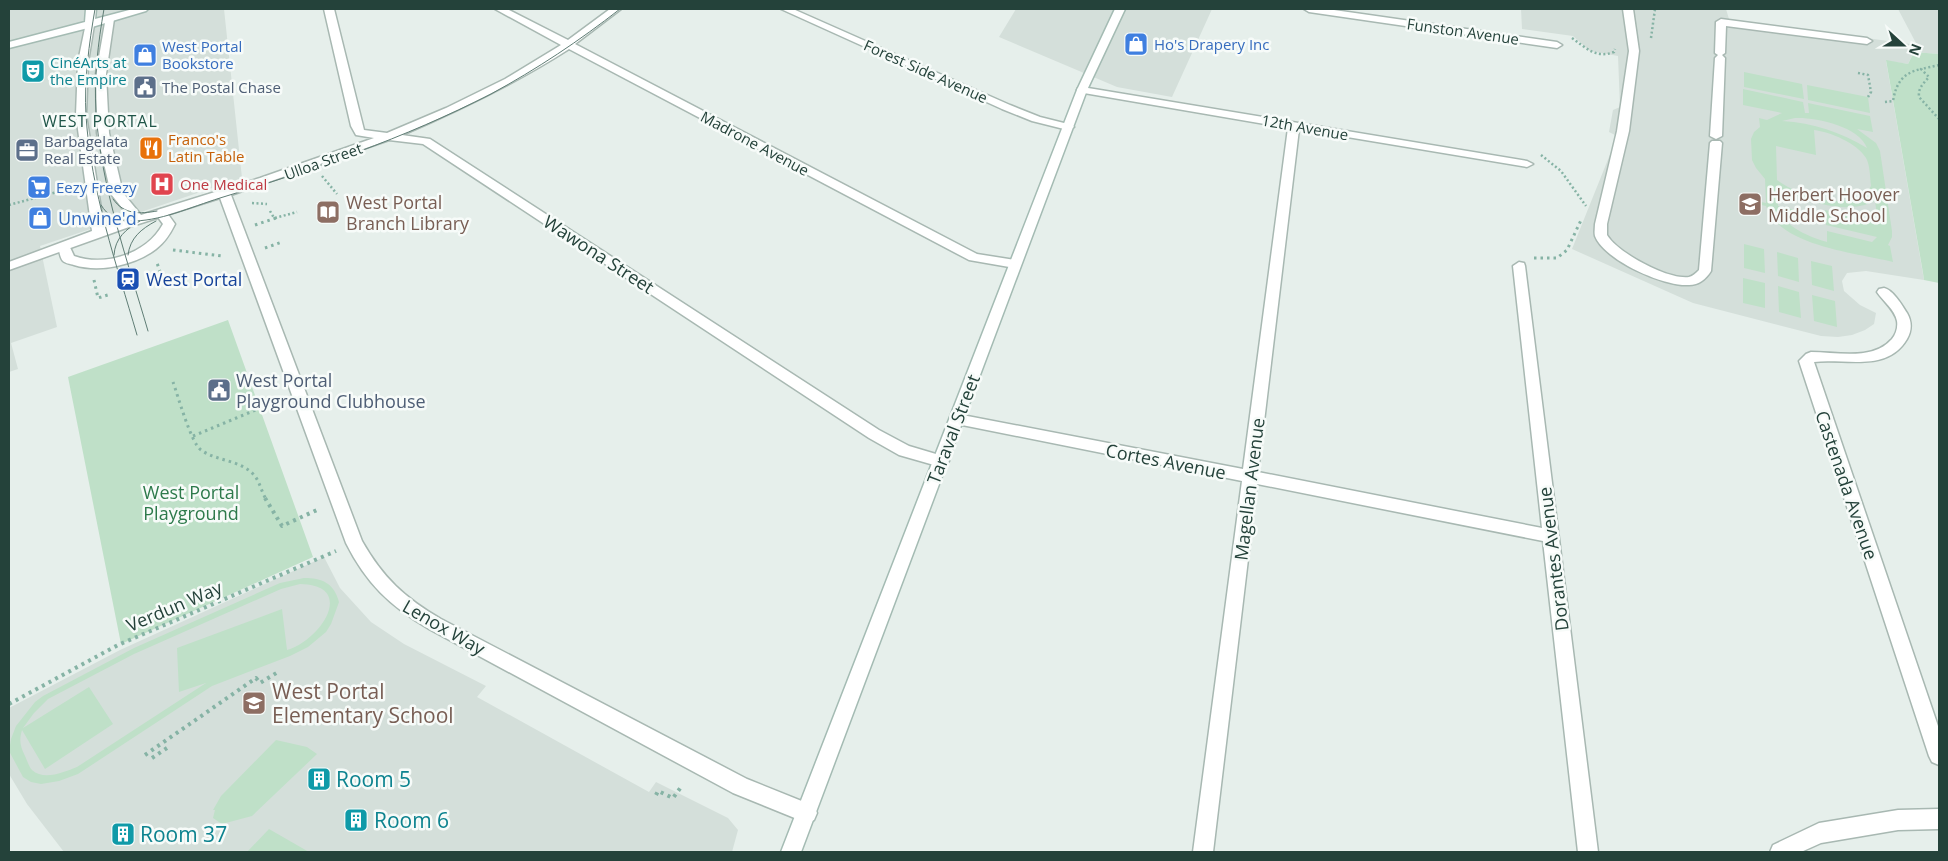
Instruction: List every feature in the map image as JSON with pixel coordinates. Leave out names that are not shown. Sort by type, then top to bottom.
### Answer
[{"type":"street","points":[[91,9],[83,62],[81,115],[99,233]]},
{"type":"street","points":[[9,45],[89,25],[109,14],[143,9]]},
{"type":"street","name":"Wawona Street","points":[[329,9],[360,133],[426,141],[874,434],[904,451],[941,461]]},
{"type":"street","name":"Madrone Avenue","points":[[500,9],[974,257],[1015,264]]},
{"type":"street","name":"Ulloa Street","points":[[9,266],[138,220],[225,194],[336,157],[390,136],[472,99],[528,69],[568,44],[616,9]]},
{"type":"street","name":"Forest Side Avenue","points":[[786,9],[1006,107],[1036,119],[1068,127]]},
{"type":"street","name":"Taraval Street","points":[[791,852],[1082,90],[1120,9]]},
{"type":"street","name":"Funston Avenue","points":[[1309,9],[1557,44]]},
{"type":"street","points":[[1628,9],[1634,51],[1624,132],[1601,224],[1601,236],[1609,247],[1644,268],[1669,278],[1691,281],[1700,277],[1705,271],[1716,139],[1721,22],[1867,41]]},
{"type":"street","points":[[109,14],[101,74],[103,133],[117,194],[138,220]]},
{"type":"street","name":"12th Avenue","points":[[1082,90],[1527,164]]},
{"type":"street","name":"Magellan Avenue","points":[[1203,852],[1294,125]]},
{"type":"street","name":"Lenox Way","points":[[225,194],[354,543],[368,568],[385,589],[406,607],[740,786],[766,798],[807,812]]},
{"type":"street","points":[[64,246],[68,259],[76,263],[96,265],[128,258],[147,249],[164,235],[169,224],[160,213]]},
{"type":"street","name":"Dorantes Avenue","points":[[1519,266],[1588,852]]},
{"type":"street","name":"Castenada Avenue","points":[[1884,292],[1904,320],[1904,332],[1896,344],[1884,354],[1859,358],[1811,357],[1806,361],[1939,756]]},
{"type":"street","name":"Cortes Avenue","points":[[957,419],[1551,536]]},
{"type":"street","points":[[1780,852],[1819,833],[1898,820],[1939,819]]},
{"type":"path","points":[[1572,38],[1592,53],[1609,55],[1614,52],[1615,48]]},
{"type":"path","points":[[1884,102],[1892,101],[1899,80],[1912,72],[1939,65]]},
{"type":"path","points":[[1921,69],[1929,77],[1922,82],[1918,92],[1919,97],[1939,119]]},
{"type":"path","points":[[1858,73],[1868,75],[1870,92],[1868,97]]},
{"type":"path","points":[[1534,153],[1550,159],[1560,167],[1587,208]]},
{"type":"path","points":[[322,176],[337,194]]},
{"type":"path","points":[[9,205],[57,192]]},
{"type":"path","points":[[252,203],[267,204]]},
{"type":"path","points":[[270,211],[274,218]]},
{"type":"path","points":[[255,225],[297,212]]},
{"type":"path","points":[[265,248],[282,242]]},
{"type":"path","points":[[170,250],[222,256]]},
{"type":"path","points":[[1534,258],[1557,258],[1568,250]]},
{"type":"path","points":[[148,281],[162,276],[157,260]]},
{"type":"path","points":[[92,273],[98,298],[111,294]]},
{"type":"path","points":[[173,382],[192,436],[201,450],[239,465],[253,473],[260,483],[265,499],[282,526],[317,510]]},
{"type":"path","points":[[192,436],[277,401]]},
{"type":"path","name":"Verdun Way","points":[[9,704],[118,645],[354,543]]},
{"type":"path","points":[[145,755],[256,678],[260,683],[278,672]]},
{"type":"path","points":[[152,758],[167,748]]},
{"type":"path","points":[[656,795],[658,791],[673,798],[680,788]]},
{"type":"shaded area","points":[[9,9],[224,9],[242,178],[40,246],[57,327],[11,343],[18,369],[9,372]]},
{"type":"shaded area","points":[[1016,9],[1212,9],[1172,97],[1117,87],[999,37]]},
{"type":"shaded area","name":"Herbert Hoover Middle School","points":[[1521,9],[1726,9],[1729,19],[1917,45],[1898,9],[1939,9],[1939,54],[1914,52],[1908,64],[1886,61],[1924,280],[1866,271],[1847,273],[1842,281],[1844,291],[1860,305],[1876,313],[1874,324],[1852,335],[1838,337],[1821,336],[1693,303],[1572,249],[1613,147],[1615,135],[1609,132],[1613,110],[1620,107],[1618,56],[1590,51],[1573,36],[1522,29]]},
{"type":"shaded area","name":"West Portal Elementary School","points":[[324,557],[340,588],[371,622],[404,644],[486,686],[477,697],[649,792],[656,782],[728,818],[738,830],[732,852],[64,852],[27,804],[9,774],[9,708],[120,650]]},
{"type":"green space","points":[[1914,52],[1939,54],[1939,283],[1924,280],[1886,60],[1908,64]]},
{"type":"green space","points":[[1744,72],[1802,84],[1804,99],[1744,87]]},
{"type":"green space","points":[[1807,85],[1868,97],[1870,113],[1808,100]]},
{"type":"green space","points":[[1743,89],[1803,102],[1805,113],[1809,113],[1808,103],[1870,116],[1873,132],[1857,129],[1876,143],[1880,151],[1892,231],[1892,237],[1888,245],[1890,246],[1893,262],[1821,246],[1803,239],[1786,230],[1774,220],[1766,206],[1757,204],[1757,201],[1766,203],[1765,179],[1752,160],[1751,139],[1754,132],[1760,127],[1759,118],[1767,120],[1782,113],[1743,105]],"holes":[[[1795,118],[1814,119],[1836,124],[1855,134],[1867,148],[1847,137],[1826,129],[1782,121]],[[1814,130],[1828,133],[1850,143],[1862,153],[1867,161],[1871,186],[1865,195],[1844,201],[1820,199],[1797,191],[1777,180],[1776,146],[1816,155]],[[1777,187],[1813,202],[1838,207],[1851,207],[1875,201],[1878,222],[1825,210],[1826,225],[1877,237],[1872,242],[1827,231],[1827,242],[1820,240],[1799,231],[1782,216],[1778,209],[1809,216],[1809,213],[1778,206]]]},
{"type":"green space","points":[[1744,244],[1764,249],[1765,273],[1744,268]]},
{"type":"green space","points":[[1777,252],[1798,258],[1799,282],[1778,276]]},
{"type":"green space","points":[[1811,261],[1832,266],[1834,291],[1812,285]]},
{"type":"green space","points":[[1743,278],[1765,283],[1765,308],[1743,303]]},
{"type":"green space","points":[[1778,286],[1799,292],[1801,318],[1779,312]]},
{"type":"green space","points":[[1812,295],[1835,301],[1837,327],[1814,321]]},
{"type":"green space","name":"West Portal Playground","points":[[228,320],[313,557],[121,644],[68,377]]},
{"type":"green space","points":[[304,578],[316,579],[330,586],[337,596],[339,602],[331,624],[326,632],[308,647],[290,656],[212,686],[78,774],[59,781],[41,784],[31,782],[23,777],[9,751],[16,726],[35,702],[134,648],[280,583]],"holes":[[[300,584],[317,587],[327,593],[330,603],[328,614],[311,636],[300,644],[287,650],[282,609],[177,648],[179,692],[206,683],[77,767],[48,775],[42,775],[31,769],[21,746],[22,730],[45,769],[113,724],[89,687],[23,728],[48,699],[134,654],[281,589]]]},
{"type":"green space","points":[[276,740],[307,747],[317,754],[252,816],[222,824],[213,818],[215,810],[213,810],[221,796]]},
{"type":"green space","points":[[269,829],[309,852],[247,852]]},
{"type":"tram line","points":[[95,9],[86,76],[86,116],[89,144],[105,227],[137,335]]},
{"type":"tram line","points":[[104,9],[98,47],[96,112],[103,168],[115,218]]},
{"type":"tram line","points":[[140,221],[175,213],[289,176],[358,152],[425,125],[491,94],[525,75],[620,9]]},
{"type":"tram line","points":[[113,199],[127,211],[144,213],[157,211]]},
{"type":"tram line","points":[[101,205],[106,212],[115,218]]},
{"type":"tram line","points":[[115,218],[140,221]]},
{"type":"tram line","points":[[115,218],[120,237]]},
{"type":"tram line","points":[[120,237],[130,227],[140,221]]},
{"type":"tram line","points":[[128,255],[131,244],[137,235],[156,221]]},
{"type":"tram line","points":[[114,255],[120,237]]},
{"type":"tram line","points":[[120,237],[148,331]]},
{"type":"place","name":"Ho's Drapery Inc","points":[[1136,44]]},
{"type":"place","name":"West Portal Bookstore","points":[[145,55]]},
{"type":"place","name":"CinéArts at the Empire","points":[[33,71]]},
{"type":"place","name":"The Postal Chase","points":[[145,87]]},
{"type":"place","name":"Franco's Latin Table","points":[[151,148]]},
{"type":"place","name":"Barbagelata Real Estate","points":[[27,150]]},
{"type":"place","name":"One Medical","points":[[162,184]]},
{"type":"place","name":"Eezy Freezy","points":[[39,187]]},
{"type":"place","name":"Herbert Hoover Middle School","points":[[1750,204]]},
{"type":"place","name":"West Portal Branch Library","points":[[328,212]]},
{"type":"place","name":"Unwine'd","points":[[40,218]]},
{"type":"place","name":"West Portal","points":[[128,279]]},
{"type":"place","name":"West Portal Playground Clubhouse","points":[[219,390]]},
{"type":"place","name":"West Portal Elementary School","points":[[254,703]]},
{"type":"place","name":"Room 5","points":[[319,779]]},
{"type":"place","name":"Room 6","points":[[356,820]]},
{"type":"place","name":"Room 37","points":[[123,834]]},
{"type":"district","name":"WEST PORTAL","points":[[100,121]]}]
